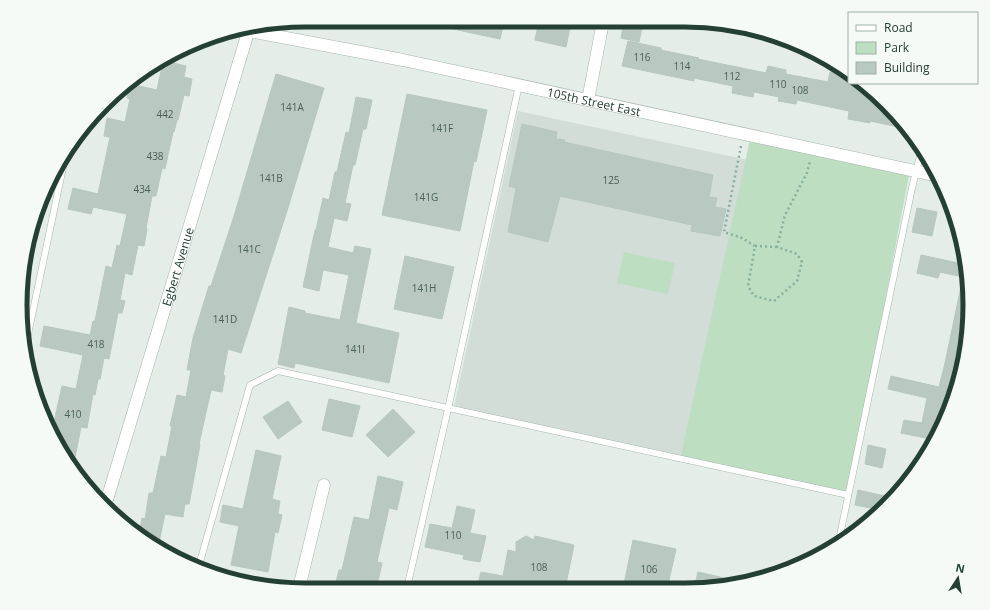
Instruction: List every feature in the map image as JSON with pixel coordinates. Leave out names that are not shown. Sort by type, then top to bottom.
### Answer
[{"type":"street","points":[[588,100],[602,27]]},
{"type":"street","name":"105th Street East","points":[[255,31],[397,59],[930,175]]},
{"type":"street","name":"Egbert Avenue","points":[[107,501],[248,33]]},
{"type":"street","points":[[300,583],[324,485]]},
{"type":"lane","points":[[408,583],[519,85]]},
{"type":"lane","points":[[840,535],[920,157]]},
{"type":"lane","points":[[29,332],[63,168]]},
{"type":"lane","points":[[200,562],[250,386],[278,371],[848,495]]},
{"type":"path","points":[[740,151],[724,232],[742,238],[756,246],[777,247],[797,254],[802,262],[797,281],[774,301],[754,296],[748,286],[756,246]]},
{"type":"path","points":[[777,247],[785,215],[809,166]]},
{"type":"shaded area","points":[[518,111],[748,160],[684,456],[454,407]]},
{"type":"green space","points":[[751,135],[910,170],[848,495],[680,459]]},
{"type":"green space","points":[[624,252],[675,263],[668,294],[617,283]]},
{"type":"building","points":[[444,27],[503,27],[500,39]]},
{"type":"building","points":[[538,27],[570,27],[566,47],[535,40]]},
{"type":"building","points":[[623,27],[642,27],[639,42],[621,38]]},
{"type":"building","points":[[628,41],[661,48],[661,50],[699,58],[698,59],[766,73],[768,66],[786,70],[786,74],[828,82],[830,72],[839,74],[848,80],[848,84],[856,86],[882,108],[898,127],[870,121],[870,123],[848,119],[849,111],[797,100],[796,104],[778,101],[779,97],[754,92],[753,97],[732,93],[733,86],[694,78],[694,81],[622,66]]},
{"type":"building","points":[[170,62],[186,66],[184,77],[192,79],[189,96],[184,95],[178,120],[173,132],[165,169],[162,168],[156,196],[152,196],[144,246],[138,245],[132,275],[125,273],[120,300],[125,301],[122,313],[118,313],[109,359],[104,358],[100,379],[98,379],[95,395],[93,394],[87,428],[81,427],[75,460],[64,444],[54,423],[62,386],[76,389],[83,355],[40,346],[44,326],[90,335],[93,321],[95,321],[106,266],[112,268],[117,245],[120,246],[127,214],[93,207],[91,214],[68,209],[73,188],[98,194],[110,137],[104,136],[107,118],[125,122],[130,99],[127,98],[129,90],[135,85],[157,90],[162,67]]},
{"type":"building","points":[[276,74],[324,88],[287,211],[241,353],[228,349],[223,375],[225,376],[222,392],[211,390],[199,444],[189,504],[185,504],[183,517],[165,514],[159,541],[140,529],[142,518],[145,519],[149,493],[153,493],[161,456],[166,457],[172,426],[170,426],[177,395],[186,397],[191,370],[187,370],[193,338],[209,286],[211,286],[234,216]]},
{"type":"building","points":[[407,94],[487,110],[476,162],[474,161],[460,231],[382,215]]},
{"type":"building","points":[[356,97],[372,100],[366,129],[363,129],[355,165],[353,165],[345,203],[351,204],[347,221],[334,218],[328,247],[353,253],[355,246],[371,249],[356,323],[399,333],[389,383],[295,363],[294,368],[278,364],[289,307],[305,311],[305,313],[340,320],[349,275],[323,270],[319,291],[303,287],[323,198],[329,200],[346,132],[349,133]]},
{"type":"building","points":[[522,124],[557,132],[556,139],[565,140],[564,142],[713,175],[709,197],[717,198],[715,207],[726,209],[720,236],[691,231],[692,225],[560,196],[548,242],[508,232],[516,188],[509,186]]},
{"type":"building","points":[[917,208],[937,212],[932,236],[912,232]]},
{"type":"building","points":[[921,255],[960,263],[961,277],[940,272],[938,278],[917,273]]},
{"type":"building","points":[[405,256],[454,267],[442,319],[394,309]]},
{"type":"building","points":[[962,283],[963,305],[961,341],[954,377],[942,411],[929,439],[901,433],[904,420],[922,423],[927,398],[888,389],[891,376],[939,387]]},
{"type":"building","points":[[329,399],[360,406],[352,437],[322,430]]},
{"type":"building","points":[[288,401],[302,422],[278,439],[263,417]]},
{"type":"building","points":[[393,409],[415,432],[388,457],[366,435]]},
{"type":"building","points":[[868,445],[886,449],[882,468],[865,464]]},
{"type":"building","points":[[256,450],[281,456],[272,499],[280,501],[278,514],[282,515],[278,533],[275,532],[268,572],[231,565],[239,526],[220,522],[223,505],[243,509]]},
{"type":"building","points":[[378,476],[403,482],[397,510],[389,508],[377,562],[382,563],[378,581],[374,580],[373,583],[336,583],[339,570],[342,570],[354,517],[369,520]]},
{"type":"building","points":[[858,490],[885,496],[885,499],[874,509],[855,505]]},
{"type":"building","points":[[457,506],[475,510],[470,533],[486,536],[480,562],[463,559],[464,555],[425,547],[430,524],[452,528]]},
{"type":"building","points":[[526,536],[534,540],[535,536],[574,545],[566,583],[478,583],[481,572],[503,576],[508,550],[516,552],[516,542]]},
{"type":"building","points":[[633,540],[676,549],[668,583],[624,583]]},
{"type":"building","points":[[698,572],[731,579],[721,581],[696,582]]}]
